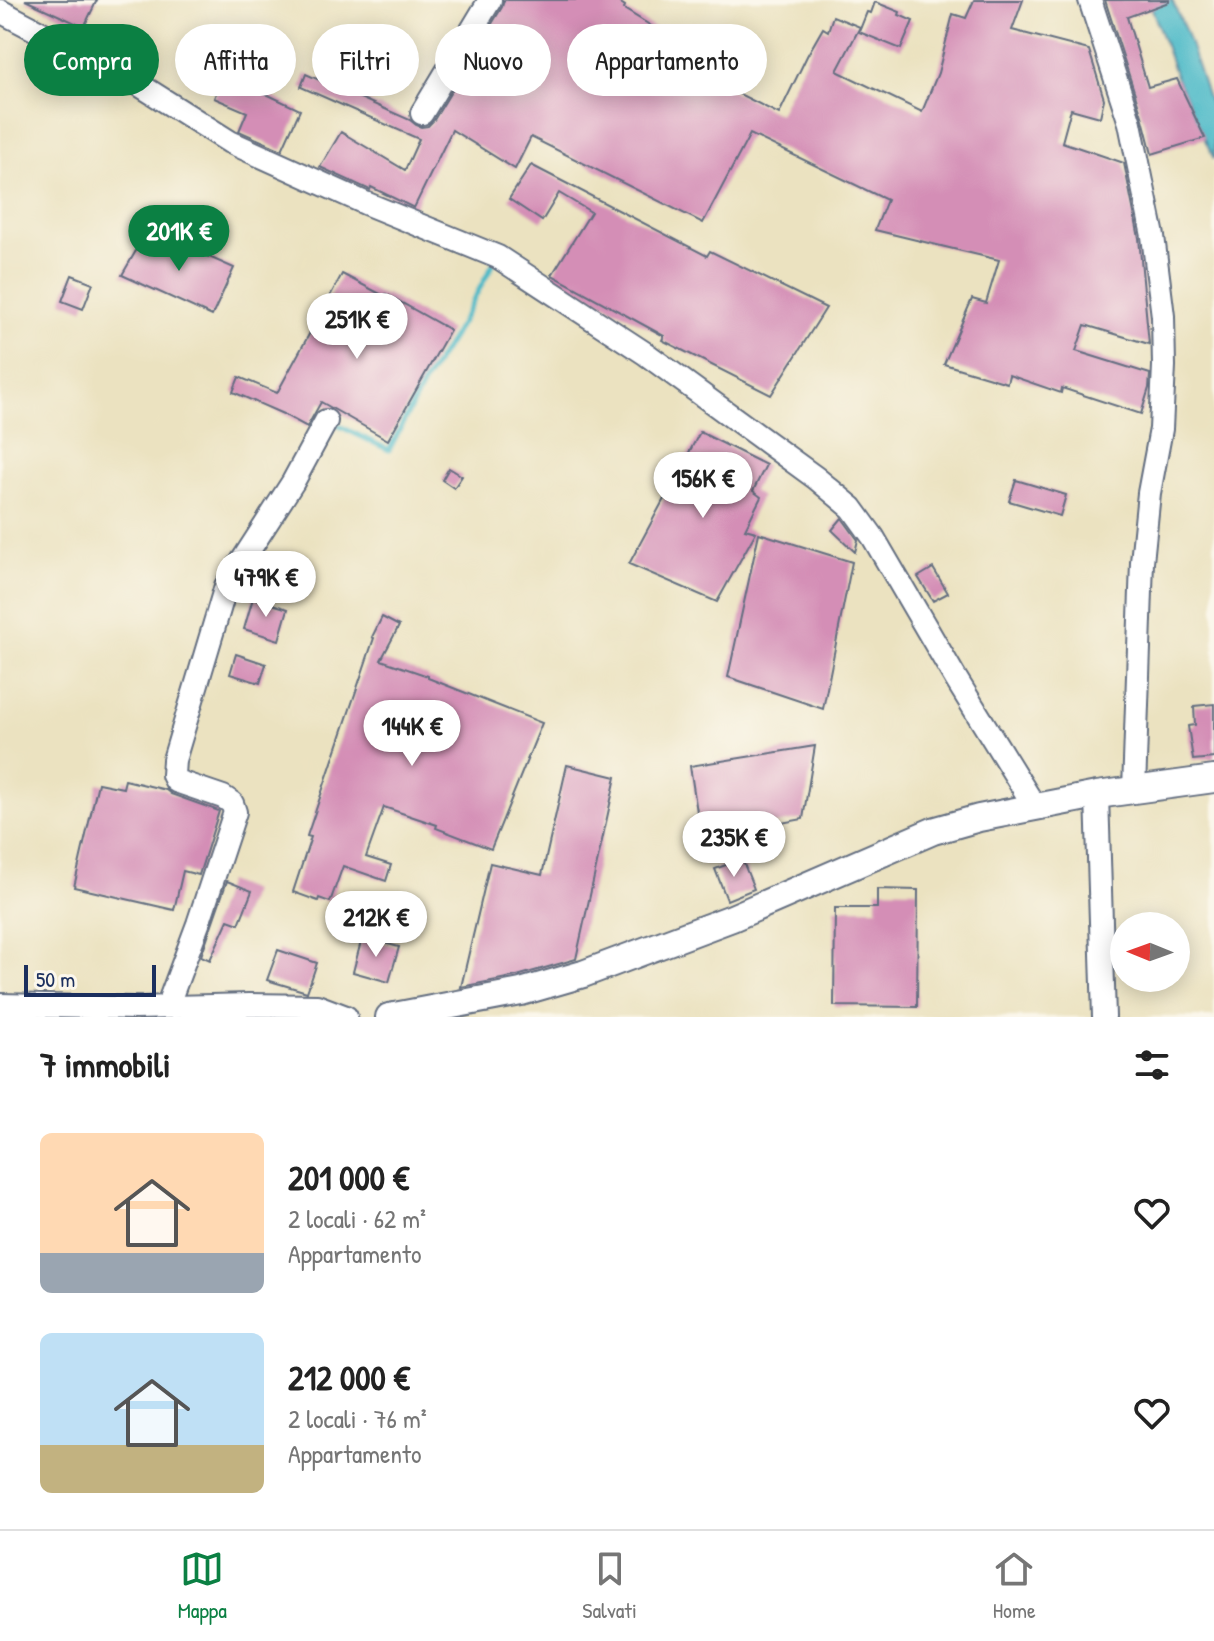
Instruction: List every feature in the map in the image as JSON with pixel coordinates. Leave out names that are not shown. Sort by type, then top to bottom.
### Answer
[{"type":"street","points":[[422,113],[490,0]]},
{"type":"street","points":[[1090,0],[1130,123],[1153,236],[1163,316],[1161,429],[1149,493],[1142,562],[1134,790]]},
{"type":"street","points":[[0,11],[135,82],[230,142],[365,203],[498,257],[646,354],[816,478],[852,508],[873,537],[1035,807]]},
{"type":"street","points":[[167,1007],[235,812],[232,803],[223,797],[176,781],[173,775],[174,760],[226,586],[293,482],[326,421]]},
{"type":"street","points":[[389,1017],[559,982],[732,918],[933,831],[979,818],[1097,795],[1214,779]]},
{"type":"street","points":[[1097,795],[1104,1017]]},
{"type":"street","points":[[0,1005],[130,1012],[167,1007],[317,1006],[346,1017]]},
{"type":"water","points":[[1149,0],[1172,0],[1186,32],[1214,116],[1214,159],[1177,79]]},
{"type":"building","points":[[25,0],[97,0],[85,24],[77,24]]},
{"type":"building","points":[[504,0],[616,0],[625,6],[624,9],[648,24],[567,24],[567,96],[743,96],[779,114],[807,56],[823,28],[828,31],[833,16],[860,27],[837,71],[922,112],[938,73],[953,14],[966,18],[974,0],[1023,0],[1012,30],[1089,50],[1104,99],[1100,117],[1071,109],[1062,142],[1124,163],[1139,238],[1149,344],[1085,325],[1076,351],[1150,374],[1141,414],[1062,388],[1061,393],[1009,375],[1007,383],[944,364],[972,299],[986,303],[999,260],[875,230],[887,200],[750,134],[703,223],[531,137],[515,169],[452,130],[414,208],[320,167],[341,132],[405,170],[419,139],[321,96],[356,96],[421,127],[428,126],[434,120],[448,96],[551,96],[551,24],[492,24]]},
{"type":"building","points":[[1105,0],[1169,0],[1127,17],[1148,87],[1177,79],[1205,138],[1152,154]]},
{"type":"building","points":[[875,2],[913,21],[901,49],[859,32]]},
{"type":"building","points":[[306,74],[312,77],[312,92],[301,87]]},
{"type":"building","points":[[270,96],[300,110],[282,150],[239,131],[247,112],[214,98]]},
{"type":"building","points":[[531,165],[707,256],[710,251],[826,308],[771,395],[662,340],[664,336],[552,275],[591,212],[559,193],[542,221],[509,199]]},
{"type":"building","points":[[148,230],[234,268],[212,316],[122,275]]},
{"type":"building","points":[[342,274],[384,296],[386,294],[450,330],[388,440],[321,402],[307,427],[233,392],[239,377],[277,393]]},
{"type":"building","points":[[72,275],[93,283],[83,309],[62,301]]},
{"type":"building","points":[[700,432],[766,465],[753,491],[761,497],[745,529],[756,532],[717,602],[629,564]]},
{"type":"building","points":[[449,468],[462,476],[454,488],[442,480]]},
{"type":"building","points":[[1016,480],[1066,495],[1060,516],[1009,501]]},
{"type":"building","points":[[842,518],[858,540],[855,552],[832,530]]},
{"type":"building","points":[[759,533],[852,562],[823,709],[728,677]]},
{"type":"building","points":[[933,568],[948,593],[933,601],[918,577]]},
{"type":"building","points":[[253,598],[288,609],[279,640],[244,629]]},
{"type":"building","points":[[382,617],[399,626],[381,660],[542,723],[491,849],[436,828],[437,825],[384,807],[366,857],[391,865],[386,881],[343,866],[330,902],[319,898],[318,901],[293,892],[311,837],[307,836],[372,637]]},
{"type":"building","points":[[236,654],[266,664],[260,683],[230,674]]},
{"type":"building","points":[[1214,704],[1214,758],[1193,760],[1188,726],[1195,725],[1194,706]]},
{"type":"building","points":[[815,746],[803,819],[701,838],[690,766]]},
{"type":"building","points":[[567,765],[616,777],[576,959],[517,976],[461,987],[490,863],[542,875]]},
{"type":"building","points":[[125,780],[166,790],[219,811],[199,875],[183,871],[174,910],[74,887],[98,783],[123,788]]},
{"type":"building","points":[[742,859],[754,889],[727,900],[715,869]]},
{"type":"building","points":[[227,881],[252,891],[239,924],[228,920],[210,960],[201,956]]},
{"type":"building","points":[[877,889],[918,890],[917,1007],[834,1006],[835,908],[877,908]]},
{"type":"building","points":[[363,934],[399,947],[389,982],[353,972]]},
{"type":"building","points":[[278,950],[317,963],[307,992],[267,980]]},
{"type":"waterway","points":[[333,423],[389,450],[422,386],[493,264]]}]
